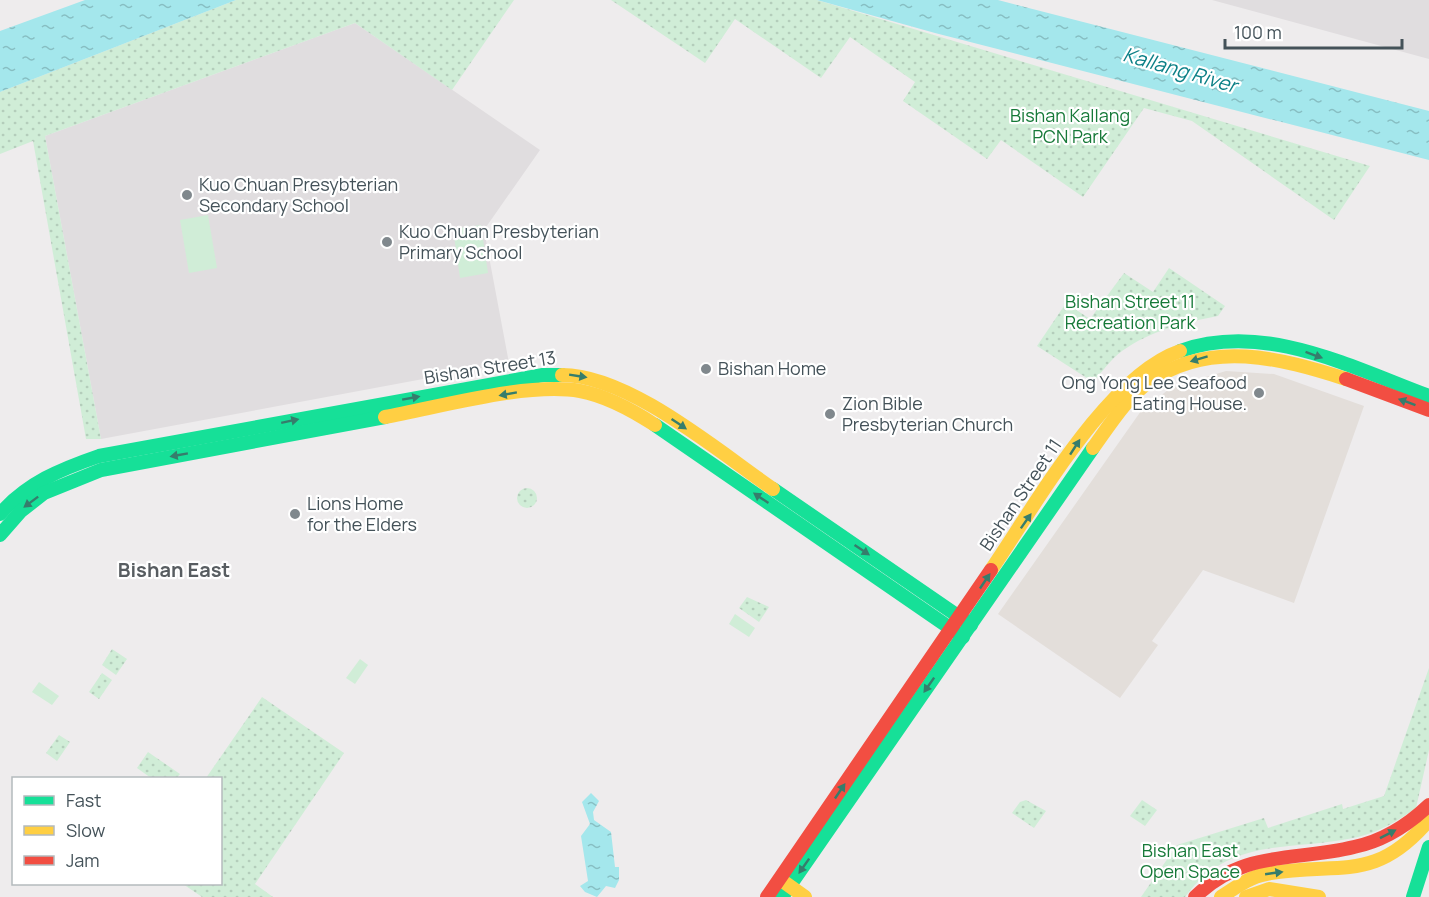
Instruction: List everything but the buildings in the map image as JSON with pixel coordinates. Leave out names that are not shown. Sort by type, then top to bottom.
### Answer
[{"type":"main road","name":"Bishan Street 11","points":[[767,897],[784,887],[961,627],[1102,409],[1137,373],[1179,349],[1222,339],[1266,341],[1429,396]]},
{"type":"main road","name":"Bishan Street 11","points":[[961,627],[1120,409],[1150,382],[1187,363],[1210,356],[1237,352],[1280,358],[1429,410]]},
{"type":"main road","name":"Bishan Street 13","points":[[0,514],[21,492],[47,475],[99,456],[472,387],[543,375],[571,375],[618,387],[652,406],[961,627]]},
{"type":"main road","name":"Bishan Street 13","points":[[0,535],[24,507],[45,491],[70,479],[101,470],[529,390],[580,389],[612,399],[653,423],[961,627]]},
{"type":"main road","points":[[1195,897],[1224,872],[1256,859],[1340,850],[1367,844],[1391,834],[1429,806]]},
{"type":"main road","points":[[1221,897],[1250,879],[1266,874],[1378,863],[1406,847],[1429,819]]},
{"type":"main road","points":[[1413,897],[1429,848]]},
{"type":"main road","points":[[784,887],[805,897]]},
{"type":"main road","points":[[1246,897],[1269,889],[1283,889],[1318,897]]},
{"type":"shaded area","points":[[1212,0],[1429,0],[1429,59]]},
{"type":"shaded area","points":[[355,23],[540,150],[484,230],[509,363],[101,439],[45,136]]},
{"type":"shaded area","points":[[1226,371],[1274,374],[1364,406],[1294,603],[1203,570],[1152,641],[1158,645],[1120,698],[998,614],[1141,411],[1168,390]]},
{"type":"green space","points":[[236,0],[514,0],[452,90],[355,23],[45,136],[101,439],[86,439],[33,141],[0,154],[0,92]]},
{"type":"green space","name":"Bishan Kallang PCN Park","points":[[611,0],[817,0],[1370,166],[1334,220],[1192,121],[1144,108],[1083,197],[1001,140],[987,159],[903,101],[915,82],[850,37],[821,78],[735,19],[705,63]]},
{"type":"green space","points":[[208,215],[217,268],[189,273],[180,220]]},
{"type":"green space","points":[[481,225],[488,273],[460,278],[453,229]]},
{"type":"green space","name":"Bishan Street 11 Recreation Park","points":[[1169,268],[1225,306],[1218,316],[1181,324],[1144,338],[1118,354],[1093,382],[1037,346],[1066,303],[1090,319],[1124,273],[1153,292]]},
{"type":"green space","points":[[527,488],[534,491],[537,498],[534,505],[527,508],[520,505],[517,498],[520,491]]},
{"type":"green space","points":[[747,597],[769,607],[759,622],[739,608]]},
{"type":"green space","points":[[735,614],[755,628],[749,637],[729,624]]},
{"type":"green space","points":[[112,649],[127,659],[116,675],[102,665]]},
{"type":"green space","points":[[360,659],[368,665],[355,684],[346,678]]},
{"type":"green space","name":"Bishan East Open Space","points":[[1429,668],[1429,750],[1416,808],[1388,825],[1358,837],[1264,849],[1243,855],[1222,864],[1203,877],[1185,897],[1141,897],[1177,845],[1264,818],[1268,828],[1342,804],[1343,809],[1384,796]]},
{"type":"green space","points":[[102,673],[112,680],[99,699],[89,692]]},
{"type":"green space","points":[[39,682],[59,696],[52,705],[32,692]]},
{"type":"green space","points":[[262,697],[344,753],[255,884],[273,897],[202,897],[184,885],[222,885],[222,777],[207,777]]},
{"type":"green space","points":[[59,735],[70,742],[57,761],[46,753]]},
{"type":"green space","points":[[148,752],[180,774],[178,777],[150,777],[137,768]]},
{"type":"green space","points":[[1026,800],[1046,811],[1034,828],[1012,813],[1020,802]]},
{"type":"green space","points":[[1142,800],[1157,810],[1145,826],[1130,816]]},
{"type":"water","points":[[85,0],[236,0],[0,92],[0,31]]},
{"type":"water","name":"Kallang River","points":[[817,0],[998,0],[1429,111],[1429,160],[935,33]]},
{"type":"water","points":[[591,793],[599,801],[593,812],[594,820],[611,832],[615,867],[619,867],[619,880],[615,888],[606,886],[597,897],[585,892],[580,886],[588,881],[581,836],[590,824],[582,802]]},
{"type":"traffic: fast","points":[[1180,351],[1212,343],[1243,341],[1275,344],[1338,361],[1429,396]]},
{"type":"traffic: fast","points":[[0,514],[33,485],[71,466],[99,456],[543,375],[562,375]]},
{"type":"traffic: fast","points":[[0,535],[21,511],[44,493],[101,470],[385,417]]},
{"type":"traffic: fast","points":[[655,425],[963,637]]},
{"type":"traffic: fast","points":[[782,897],[1093,448]]},
{"type":"traffic: fast","points":[[773,489],[971,625]]},
{"type":"traffic: fast","points":[[1413,897],[1429,847]]},
{"type":"traffic: slow","points":[[991,570],[1051,479],[1100,414],[1126,387],[1153,365],[1180,351]]},
{"type":"traffic: slow","points":[[1093,448],[1118,413],[1149,382],[1172,369],[1196,360],[1246,356],[1271,359],[1346,379]]},
{"type":"traffic: slow","points":[[562,375],[588,378],[644,401],[700,437],[773,489]]},
{"type":"traffic: slow","points":[[385,417],[509,393],[558,389],[600,396],[655,425]]},
{"type":"traffic: slow","points":[[1221,897],[1260,875],[1372,862],[1390,854],[1409,841],[1429,820]]},
{"type":"traffic: slow","points":[[784,882],[805,897]]},
{"type":"traffic: slow","points":[[1246,897],[1269,889],[1319,897]]},
{"type":"traffic: jam","points":[[1346,379],[1429,410]]},
{"type":"traffic: jam","points":[[767,897],[991,570]]},
{"type":"traffic: jam","points":[[1195,897],[1213,882],[1232,871],[1251,864],[1354,847],[1375,841],[1404,825],[1429,805]]},
{"type":"place","name":"Kuo Chuan Presybterian Secondary School","points":[[187,195]]},
{"type":"place","name":"Kuo Chuan Presbyterian Primary School","points":[[387,242]]},
{"type":"place","name":"Bishan Home","points":[[706,369]]},
{"type":"place","name":"Ong Yong Lee Seafood Eating House.","points":[[1259,393]]},
{"type":"place","name":"Zion Bible Presbyterian Church","points":[[830,414]]},
{"type":"place","name":"Lions Home for the Elders","points":[[295,514]]},
{"type":"district","name":"Bishan East","points":[[174,570]]}]
